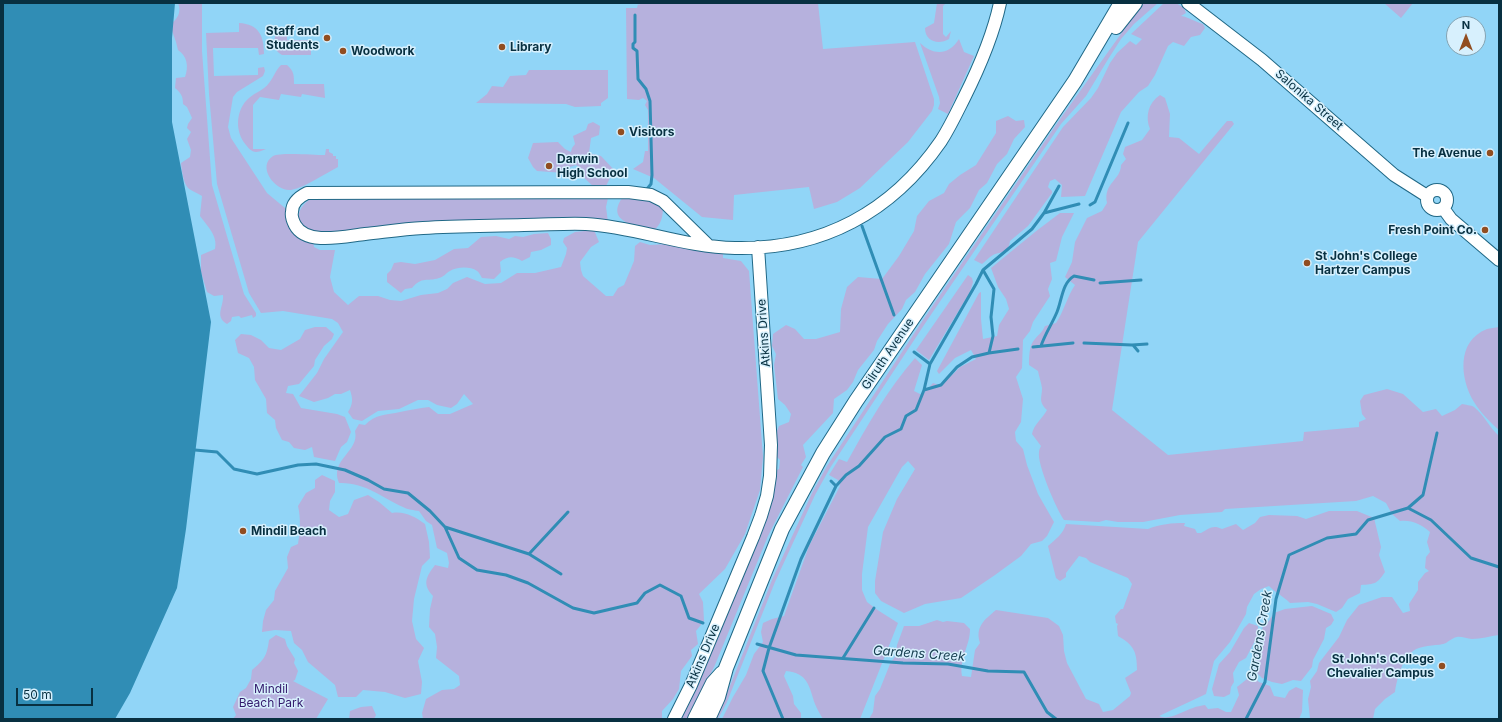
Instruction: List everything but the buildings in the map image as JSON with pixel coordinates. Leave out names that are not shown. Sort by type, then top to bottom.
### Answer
[{"type":"street","points":[[985,51],[989,32],[991,3]]},
{"type":"street","points":[[992,33],[996,3]]},
{"type":"street","points":[[709,246],[663,201],[651,196],[628,192],[307,193],[299,197],[294,204],[292,211],[292,219],[297,228],[304,234],[315,238],[422,228],[586,224],[620,227],[691,244],[709,246],[735,248],[792,243],[824,234],[861,218],[896,193],[913,175],[942,139],[972,82],[992,33],[1000,3]]},
{"type":"street","name":"Gilruth Avenue","points":[[1088,61],[1121,3]]},
{"type":"street","name":"Gilruth Avenue","points":[[708,719],[718,697],[726,668],[782,529],[823,454],[856,400],[1088,61],[1135,3]]},
{"type":"street","name":"Salonika Street","points":[[1188,4],[1262,60],[1394,175],[1427,196]]},
{"type":"street","points":[[1438,190],[1444,192],[1447,197],[1447,203],[1443,208],[1437,210],[1431,208],[1427,202],[1427,196],[1431,191],[1438,190]]},
{"type":"street","points":[[1443,208],[1451,219],[1499,260]]},
{"type":"street","name":"Atkins Drive","points":[[674,719],[691,685],[756,530],[768,486],[770,439],[758,247]]},
{"type":"street","name":"Gilruth Avenue","points":[[695,719],[713,683],[726,668]]},
{"type":"green space","points":[[178,3],[202,3],[202,51],[212,185],[244,294],[256,313],[256,316],[253,318],[252,315],[241,318],[239,316],[232,317],[231,321],[227,324],[223,321],[220,314],[223,295],[214,296],[207,292],[201,272],[201,255],[215,249],[216,244],[214,236],[200,216],[202,196],[186,186],[181,163],[190,157],[191,150],[187,139],[191,132],[187,128],[192,118],[187,107],[183,104],[183,99],[179,91],[175,88],[176,78],[185,77],[187,69],[185,58],[178,50],[170,25],[178,16]]},
{"type":"green space","points":[[641,3],[818,3],[823,49],[915,42],[934,99],[932,111],[908,142],[860,188],[837,202],[814,209],[809,187],[734,195],[733,220],[702,217],[654,178],[633,169],[643,162],[645,151],[648,151],[648,110],[645,105],[647,101],[643,98],[639,100],[627,99],[626,8],[637,8],[638,4],[639,5]]},
{"type":"green space","points":[[937,3],[946,3],[943,6],[943,34],[946,37],[951,31],[949,39],[941,42],[930,39],[927,36],[925,28],[934,23]]},
{"type":"green space","points":[[1143,3],[1158,3],[1134,24],[1121,39],[1086,96],[1061,124],[926,322],[830,468],[815,495],[775,582],[727,702],[718,719],[715,719],[724,701],[772,580],[812,493],[827,466],[923,320],[1058,122]]},
{"type":"green space","points":[[1164,3],[1176,3],[1184,8],[1186,13],[1181,16],[1203,24],[1205,28],[1200,35],[1191,37],[1184,46],[1173,42],[1168,46],[1155,75],[1148,86],[1139,92],[1121,112],[1085,196],[1061,197],[1062,185],[1055,179],[1050,181],[1048,187],[1052,193],[1028,226],[1010,241],[1008,248],[993,255],[982,264],[974,260],[1063,127],[1091,98],[1098,88],[1110,63],[1117,53],[1130,41],[1136,45],[1142,39],[1131,34]]},
{"type":"green space","points":[[1384,3],[1413,3],[1401,18]]},
{"type":"green space","points":[[239,23],[251,26],[259,32],[263,42],[264,54],[259,55],[258,48],[213,48],[214,76],[258,75],[258,68],[264,67],[265,71],[263,76],[237,92],[233,97],[228,127],[231,138],[267,193],[285,208],[313,241],[314,247],[320,250],[335,250],[330,277],[334,292],[348,305],[359,296],[378,296],[390,300],[401,301],[421,295],[438,293],[447,289],[453,283],[467,277],[485,284],[501,283],[517,273],[535,273],[561,267],[567,248],[563,242],[564,238],[575,232],[594,230],[599,242],[591,247],[580,262],[581,270],[583,276],[606,296],[613,296],[618,288],[624,285],[634,261],[635,246],[640,242],[650,245],[668,244],[723,252],[723,258],[741,261],[749,271],[763,457],[760,490],[745,534],[725,569],[699,594],[703,602],[704,621],[696,631],[698,644],[691,650],[692,656],[681,671],[679,689],[673,699],[662,711],[662,719],[423,719],[422,713],[426,699],[442,690],[454,689],[460,685],[459,676],[436,658],[437,647],[435,634],[429,627],[430,609],[433,596],[427,588],[426,580],[435,565],[448,568],[449,563],[447,553],[437,548],[432,525],[426,521],[419,511],[405,508],[357,485],[339,483],[337,475],[338,468],[353,445],[355,431],[359,424],[365,425],[369,421],[381,416],[429,407],[438,414],[450,414],[473,404],[464,394],[457,404],[451,408],[437,405],[428,400],[418,400],[399,409],[378,411],[362,421],[353,419],[348,412],[352,401],[350,390],[314,402],[299,396],[317,373],[324,359],[343,332],[338,323],[332,319],[283,311],[261,313],[249,293],[217,184],[209,94],[206,33],[239,32]]},
{"type":"green space","points":[[283,32],[287,32],[287,40],[311,40],[311,55],[282,55],[279,53],[275,47],[275,36]]},
{"type":"green space","points":[[959,39],[964,52],[974,56],[948,114],[938,109],[940,103],[939,97],[920,43],[931,50],[941,52],[951,48]]},
{"type":"green space","points":[[281,65],[287,65],[291,69],[294,76],[294,84],[324,84],[325,98],[302,94],[301,97],[281,94],[279,100],[260,97],[253,105],[253,149],[266,149],[255,152],[246,145],[242,139],[238,127],[239,114],[241,108],[249,98],[271,81]]},
{"type":"green space","points":[[529,70],[608,70],[608,98],[601,103],[601,106],[575,107],[566,104],[476,103],[487,94],[492,86],[503,87],[510,76],[526,75]]},
{"type":"green space","points":[[1160,95],[1165,98],[1170,114],[1169,137],[1179,138],[1199,154],[1227,121],[1232,121],[1234,124],[1138,242],[1112,410],[1168,455],[1303,441],[1304,432],[1359,427],[1359,422],[1366,419],[1362,414],[1360,401],[1364,395],[1387,389],[1403,394],[1423,412],[1436,409],[1442,416],[1455,410],[1462,404],[1473,406],[1499,436],[1499,635],[1475,639],[1457,637],[1439,645],[1424,647],[1413,651],[1403,664],[1395,692],[1375,709],[1373,719],[1310,719],[1308,699],[1311,687],[1310,681],[1317,671],[1319,663],[1339,637],[1347,620],[1359,605],[1382,597],[1392,597],[1403,613],[1410,611],[1409,604],[1418,590],[1418,582],[1425,573],[1429,571],[1425,568],[1426,557],[1430,552],[1427,542],[1430,532],[1426,529],[1413,522],[1400,521],[1392,514],[1386,503],[1373,496],[1356,501],[1225,509],[1222,512],[1180,515],[1143,522],[1064,520],[1052,498],[1044,477],[1039,458],[1041,446],[1032,434],[1034,427],[1047,410],[1041,402],[1042,388],[1038,371],[1029,365],[1030,348],[1045,326],[1056,323],[1061,314],[1075,285],[1065,277],[1072,262],[1075,242],[1087,218],[1102,211],[1107,203],[1106,196],[1110,186],[1118,174],[1121,165],[1126,159],[1123,154],[1125,147],[1142,140],[1150,129],[1148,115],[1150,106]]},
{"type":"green space","points":[[1008,116],[1016,121],[1024,120],[1025,127],[1014,139],[1007,154],[997,164],[987,183],[979,190],[970,208],[956,222],[949,244],[925,274],[915,292],[906,300],[902,309],[888,324],[877,341],[874,350],[858,370],[853,382],[847,390],[834,399],[833,413],[803,445],[806,457],[801,465],[803,467],[768,536],[715,665],[688,719],[680,719],[707,663],[754,549],[773,493],[777,470],[779,469],[780,460],[774,454],[775,436],[779,426],[789,422],[791,414],[785,405],[778,399],[774,365],[776,354],[772,346],[773,334],[786,325],[795,329],[804,339],[816,339],[840,332],[841,309],[847,287],[858,277],[882,279],[899,256],[914,231],[917,216],[929,201],[944,193],[949,184],[976,165],[996,133],[996,121]]},
{"type":"green space","points":[[593,122],[600,126],[599,135],[591,138],[589,153],[601,156],[616,172],[610,178],[606,186],[595,188],[580,174],[582,169],[576,165],[570,167],[564,173],[537,171],[533,167],[528,158],[533,143],[558,142],[565,149],[571,152],[575,144],[573,136],[586,130],[588,124]]},
{"type":"green space","points":[[326,149],[329,149],[329,152],[333,154],[333,156],[336,156],[336,159],[338,159],[338,167],[303,186],[291,190],[285,190],[274,183],[267,172],[268,161],[273,156],[290,154],[325,155]]},
{"type":"green space","points":[[313,198],[608,198],[606,207],[608,222],[317,234],[306,230],[299,221],[302,207]]},
{"type":"green space","points":[[622,198],[644,199],[658,204],[663,208],[662,217],[658,226],[654,230],[632,225],[620,218],[618,206]]},
{"type":"green space","points":[[1060,213],[1074,213],[1062,237],[1056,261],[1050,263],[1052,279],[1048,289],[1050,296],[1033,322],[1030,331],[1023,340],[1022,368],[1016,377],[1023,399],[1021,422],[1015,432],[1016,441],[1023,449],[1027,465],[1038,494],[1054,522],[1047,536],[1042,541],[1031,544],[1021,556],[961,598],[925,604],[904,613],[881,601],[875,593],[875,581],[883,532],[897,499],[915,469],[908,461],[902,467],[868,527],[862,574],[862,590],[867,602],[898,623],[860,719],[823,719],[816,706],[809,686],[803,678],[799,674],[786,671],[784,676],[793,696],[794,704],[801,713],[801,719],[722,719],[746,675],[754,654],[763,642],[761,632],[763,623],[784,616],[809,546],[840,486],[838,480],[829,475],[839,459],[847,462],[886,395],[915,358],[922,365],[914,391],[922,395],[933,383],[939,385],[960,367],[976,359],[971,350],[955,358],[939,374],[937,371],[979,293],[981,292],[983,339],[997,336],[999,325],[1009,309],[1006,299],[998,287],[991,268]]},
{"type":"green space","points":[[548,233],[551,239],[551,245],[541,250],[531,252],[530,257],[522,261],[511,257],[503,260],[500,262],[501,272],[494,279],[482,278],[477,271],[471,268],[459,268],[444,276],[419,282],[412,288],[405,289],[401,293],[387,282],[387,274],[391,270],[394,263],[401,262],[415,264],[435,260],[454,249],[468,248],[481,237],[496,236],[509,239],[515,236],[523,237],[534,234]]},
{"type":"green space","points":[[968,275],[972,278],[973,282],[970,292],[929,360],[916,350]]},
{"type":"green space","points":[[315,327],[326,327],[334,334],[332,339],[324,346],[315,360],[314,366],[299,384],[288,386],[286,393],[293,394],[301,408],[337,414],[345,417],[351,432],[347,442],[341,447],[335,461],[314,457],[312,447],[305,450],[294,448],[289,442],[282,440],[276,428],[275,420],[267,413],[266,399],[255,380],[254,367],[249,358],[238,353],[235,340],[241,334],[251,335],[261,340],[269,348],[281,350],[300,339],[305,330]]},
{"type":"green space","points":[[1499,327],[1499,430],[1485,417],[1469,393],[1464,372],[1464,361],[1470,342],[1477,335],[1487,329]]},
{"type":"green space","points":[[322,475],[335,481],[335,492],[330,501],[329,510],[339,517],[348,514],[354,500],[368,495],[392,513],[410,515],[425,524],[429,542],[430,558],[422,566],[414,599],[412,621],[416,639],[424,648],[418,661],[422,682],[421,694],[405,698],[385,692],[363,690],[356,697],[338,697],[335,685],[308,662],[302,650],[294,643],[291,631],[275,630],[262,632],[266,610],[274,600],[275,591],[288,568],[287,557],[291,547],[298,544],[300,516],[298,506],[306,493],[315,488],[315,480]]},
{"type":"green space","points":[[1329,511],[1357,511],[1374,518],[1381,547],[1379,555],[1385,572],[1380,579],[1373,584],[1361,585],[1360,593],[1348,599],[1342,608],[1336,612],[1308,602],[1290,603],[1269,586],[1261,589],[1254,594],[1247,607],[1246,614],[1230,642],[1214,661],[1206,694],[1159,716],[1172,716],[1194,707],[1205,705],[1208,709],[1218,708],[1226,712],[1231,712],[1239,695],[1237,687],[1252,675],[1259,682],[1270,686],[1274,696],[1285,698],[1289,691],[1296,687],[1303,690],[1302,712],[1299,719],[869,719],[873,712],[875,696],[880,689],[890,664],[896,655],[897,645],[904,626],[919,626],[937,620],[943,622],[964,623],[970,629],[970,635],[961,670],[962,676],[971,677],[975,650],[980,643],[980,628],[984,621],[996,610],[1048,618],[1059,626],[1063,635],[1064,651],[1067,663],[1086,699],[1099,704],[1103,712],[1113,710],[1130,696],[1131,693],[1125,678],[1137,670],[1136,658],[1134,650],[1131,646],[1118,636],[1118,624],[1116,623],[1115,616],[1121,609],[1123,609],[1132,584],[1128,578],[1079,556],[1066,573],[1066,577],[1060,581],[1056,578],[1048,546],[1061,534],[1066,524],[1148,529],[1166,524],[1185,523],[1184,526],[1195,529],[1197,533],[1201,533],[1211,528],[1216,527],[1222,529],[1236,524],[1243,530],[1255,523],[1260,517],[1269,515],[1297,516],[1306,519]]},
{"type":"green space","points":[[1312,606],[1331,614],[1334,620],[1331,625],[1326,628],[1324,639],[1313,660],[1312,667],[1301,681],[1293,680],[1282,684],[1262,678],[1257,673],[1254,665],[1254,656],[1263,626],[1268,622],[1274,613],[1285,609]]},
{"type":"green space","points":[[1249,623],[1258,626],[1258,635],[1246,658],[1239,662],[1233,673],[1234,682],[1231,687],[1230,694],[1224,697],[1214,696],[1212,689],[1219,664],[1230,652],[1244,628]]},
{"type":"green space","name":"Mindil Beach Park","points":[[276,635],[285,639],[287,646],[295,659],[294,663],[298,671],[295,680],[293,681],[328,699],[316,719],[233,719],[236,715],[233,707],[240,692],[246,688],[251,679],[252,670],[264,657],[269,640]]},
{"type":"green space","points":[[372,706],[376,715],[374,719],[349,719],[350,711],[361,707]]},
{"type":"water","points":[[3,3],[175,3],[172,38],[172,122],[211,322],[186,529],[177,588],[130,693],[115,719],[3,719]]},
{"type":"waterway","points":[[635,15],[635,42],[633,44],[633,48],[637,51],[638,79],[646,89],[650,101],[652,175],[651,184],[647,189]]},
{"type":"waterway","points":[[1090,205],[1095,202],[1128,123]]},
{"type":"waterway","points":[[836,486],[846,475],[859,466],[885,437],[901,429],[906,416],[916,410],[924,390],[930,364],[983,270],[1032,229],[1044,213],[1059,186]]},
{"type":"waterway","points":[[1044,213],[1079,204]]},
{"type":"waterway","points":[[862,226],[894,315]]},
{"type":"waterway","points":[[924,390],[941,385],[957,367],[972,357],[989,353],[993,336],[991,317],[994,289],[983,270]]},
{"type":"waterway","points":[[1041,346],[1057,312],[1065,287],[1070,279],[1074,276],[1094,280]]},
{"type":"waterway","points":[[1100,283],[1141,280]]},
{"type":"waterway","points":[[1033,347],[1073,343]]},
{"type":"waterway","points":[[1084,343],[1132,345],[1147,344]]},
{"type":"waterway","points":[[1133,345],[1138,351]]},
{"type":"waterway","points":[[989,353],[1018,349]]},
{"type":"waterway","points":[[914,352],[930,364]]},
{"type":"waterway","points":[[1408,508],[1423,495],[1437,433]]},
{"type":"waterway","name":"Gardens Creek","points":[[195,450],[217,452],[234,469],[257,474],[298,465],[316,464],[345,470],[384,489],[408,493],[430,511],[445,527],[459,558],[477,570],[506,575],[528,583],[573,608],[594,613],[637,603],[645,593],[660,585],[681,596],[689,618],[703,623]]},
{"type":"waterway","points":[[783,719],[763,671],[769,648],[801,559],[836,486],[831,481]]},
{"type":"waterway","points":[[1246,719],[1265,682],[1276,599],[1289,555],[1327,538],[1356,534],[1368,520],[1408,508],[1431,520],[1471,558],[1499,567]]},
{"type":"waterway","points":[[529,554],[568,512]]},
{"type":"waterway","points":[[445,527],[529,554],[561,574]]},
{"type":"waterway","points":[[843,658],[874,608]]},
{"type":"waterway","name":"Gardens Creek","points":[[757,644],[796,655],[903,663],[948,664],[988,671],[1024,672],[1047,712],[1056,719]]},
{"type":"place","name":"Staff and Students","points":[[327,38]]},
{"type":"place","name":"Library","points":[[502,47]]},
{"type":"place","name":"Woodwork","points":[[343,51]]},
{"type":"place","name":"Visitors","points":[[621,132]]},
{"type":"place","name":"The Avenue","points":[[1490,153]]},
{"type":"place","name":"Darwin High School","points":[[549,166]]},
{"type":"place","name":"Fresh Point Co.","points":[[1485,230]]},
{"type":"place","name":"St John's College Hartzer Campus","points":[[1307,263]]},
{"type":"place","name":"Mindil Beach","points":[[243,531]]},
{"type":"place","name":"St John's College Chevalier Campus","points":[[1442,666]]}]
